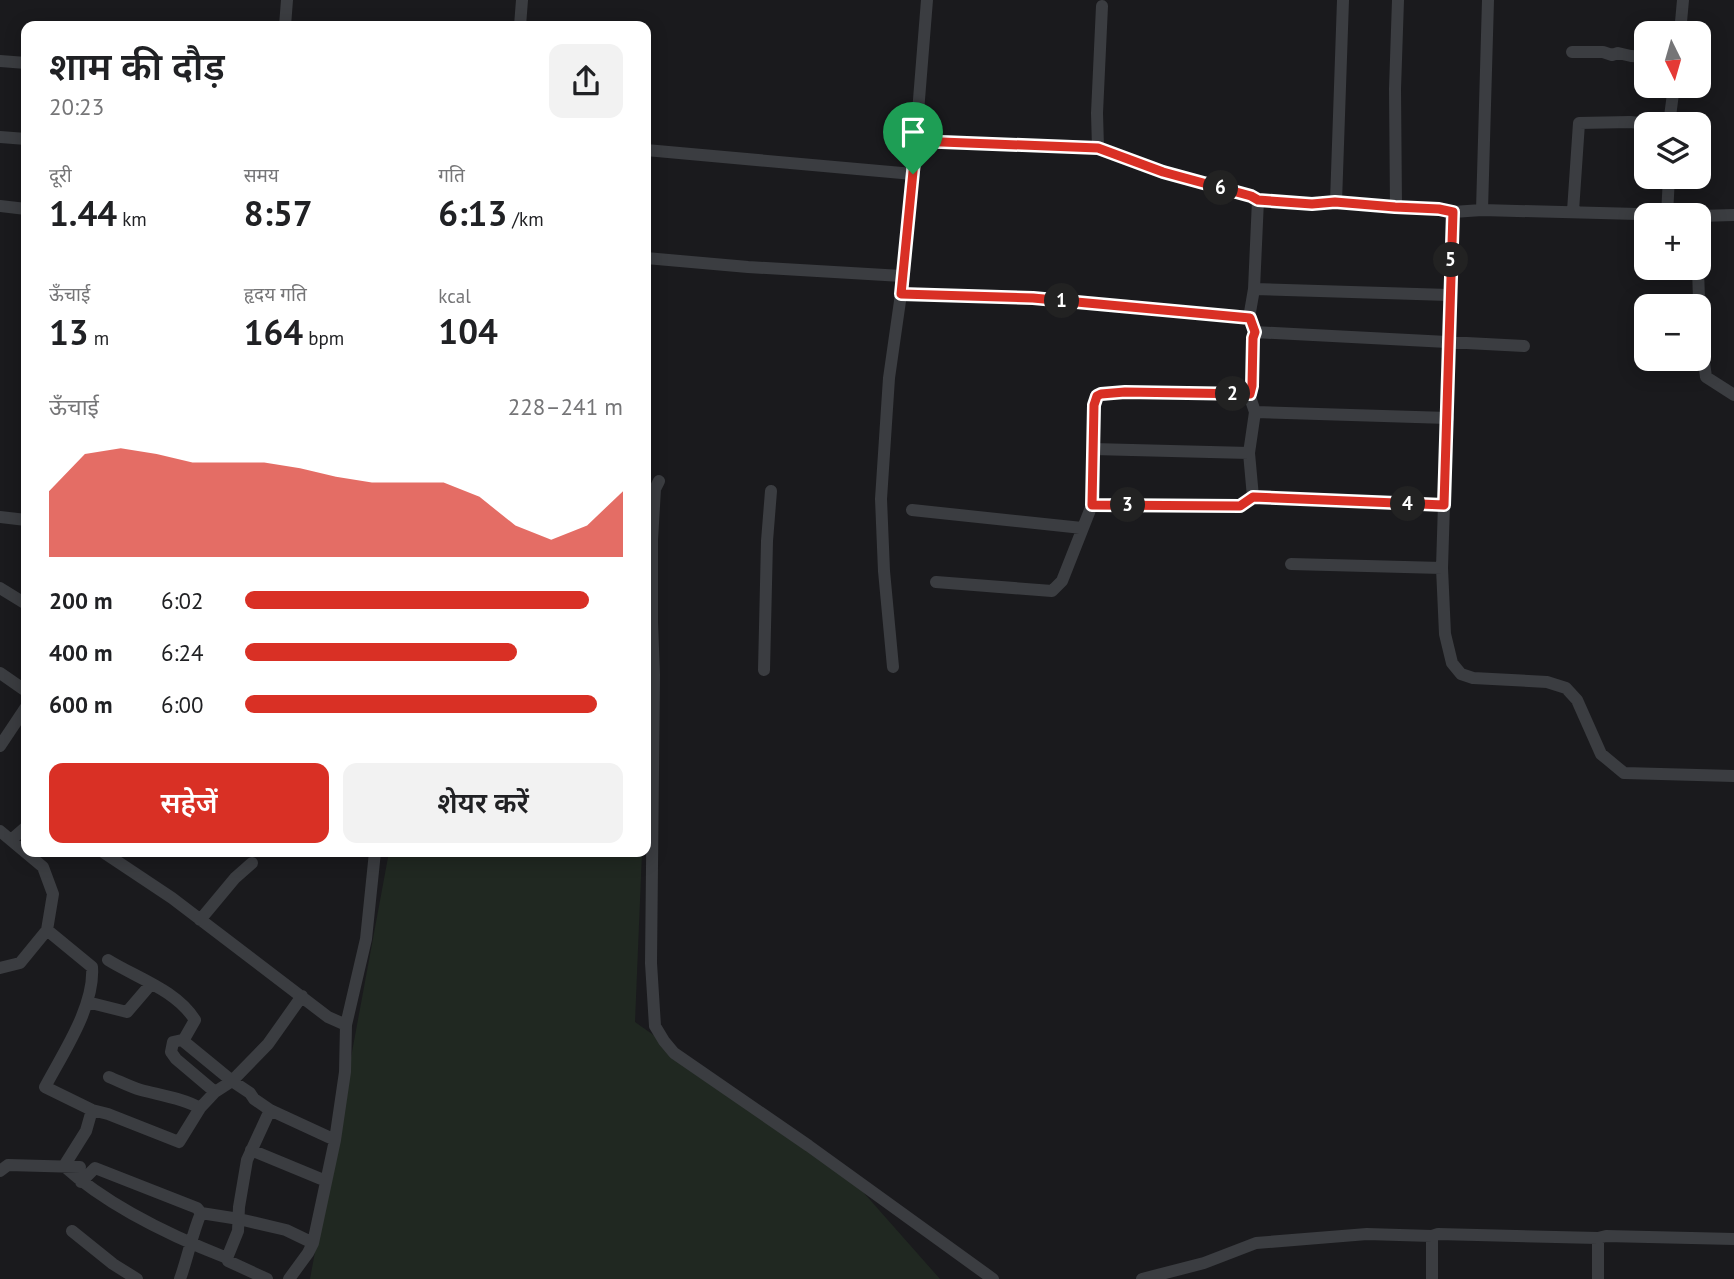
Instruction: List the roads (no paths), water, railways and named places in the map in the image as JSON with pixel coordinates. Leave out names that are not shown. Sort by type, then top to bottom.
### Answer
[{"type":"street","points":[[286,21],[288,0]]},
{"type":"street","points":[[520,21],[522,0]]},
{"type":"street","points":[[893,667],[884,571],[881,499],[889,378],[901,294],[927,0]]},
{"type":"street","points":[[1335,202],[1343,0]]},
{"type":"street","points":[[1395,207],[1398,0]]},
{"type":"street","points":[[1482,210],[1488,0]]},
{"type":"street","points":[[1681,21],[1683,0]]},
{"type":"street","points":[[1098,148],[1102,6]]},
{"type":"street","points":[[1572,52],[1603,52],[1612,55],[1618,53],[1634,57]]},
{"type":"street","points":[[0,61],[21,63]]},
{"type":"street","points":[[1573,211],[1579,123],[1634,122]]},
{"type":"street","points":[[0,137],[21,139]]},
{"type":"street","points":[[916,141],[1098,148],[1163,172],[1258,200],[1312,204],[1335,202],[1453,212],[1482,210],[1634,214]]},
{"type":"street","points":[[651,150],[913,174]]},
{"type":"street","points":[[1253,497],[1249,453],[1255,412],[1250,394],[1255,332],[1250,318],[1258,200]]},
{"type":"street","points":[[0,206],[21,208]]},
{"type":"street","points":[[1453,212],[1442,568],[1445,634],[1452,663],[1461,674],[1473,678],[1547,682],[1566,688],[1577,700],[1601,754],[1624,773],[1734,776]]},
{"type":"street","points":[[1711,216],[1734,215]]},
{"type":"street","points":[[651,258],[902,276]]},
{"type":"street","points":[[1698,280],[1700,332],[1706,377],[1734,395]]},
{"type":"street","points":[[1254,289],[1450,295]]},
{"type":"street","points":[[901,294],[1033,298],[1250,318]]},
{"type":"street","points":[[1255,332],[1524,346]]},
{"type":"street","points":[[936,582],[1052,591],[1062,581],[1092,505],[1094,405],[1097,396],[1125,392],[1250,394]]},
{"type":"street","points":[[1255,412],[1448,418]]},
{"type":"street","points":[[1093,449],[1249,453]]},
{"type":"street","points":[[659,481],[652,540],[654,676],[651,963],[655,1026],[674,1053],[809,1146],[993,1279]]},
{"type":"street","points":[[764,670],[771,491]]},
{"type":"street","points":[[1092,505],[1240,506],[1253,497],[1444,505]]},
{"type":"street","points":[[912,510],[1082,528]]},
{"type":"street","points":[[0,517],[21,519]]},
{"type":"street","points":[[1290,564],[1442,568]]},
{"type":"street","points":[[0,588],[21,601]]},
{"type":"street","points":[[0,673],[21,688]]},
{"type":"street","points":[[0,747],[21,715]]},
{"type":"street","points":[[5,836],[21,849]]},
{"type":"street","points":[[0,968],[20,962],[47,930],[54,894],[43,867],[31,857]]},
{"type":"street","points":[[114,857],[328,1017],[346,1026]]},
{"type":"street","points":[[289,1279],[313,1243],[335,1140],[345,1072],[346,1026],[366,939],[374,857]]},
{"type":"street","points":[[200,920],[235,878],[252,863]]},
{"type":"street","points":[[47,930],[92,967],[93,975],[87,1002],[78,1024],[45,1087],[92,1110],[179,1142],[200,1108],[215,1092],[232,1081],[268,1044],[302,996]]},
{"type":"street","points":[[108,960],[161,989],[190,1012],[195,1020],[183,1041]]},
{"type":"street","points":[[87,1002],[127,1012],[151,984]]},
{"type":"street","points":[[215,1092],[176,1059],[171,1052],[173,1042],[183,1041],[270,1110],[335,1140]]},
{"type":"street","points":[[110,1077],[139,1090],[182,1100],[200,1108]]},
{"type":"street","points":[[64,1167],[86,1131],[92,1110]]},
{"type":"street","points":[[227,1258],[238,1231],[247,1160],[270,1110]]},
{"type":"street","points":[[251,1150],[326,1181]]},
{"type":"street","points":[[3,1165],[80,1167]]},
{"type":"street","points":[[64,1167],[81,1182],[119,1206],[191,1244],[227,1258],[228,1261],[267,1279]]},
{"type":"street","points":[[81,1182],[95,1168],[197,1208],[201,1213],[286,1230],[313,1243]]},
{"type":"street","points":[[180,1279],[201,1213]]},
{"type":"street","points":[[72,1231],[113,1264],[137,1279]]},
{"type":"street","points":[[1142,1279],[1204,1263],[1256,1242],[1367,1234],[1734,1239]]},
{"type":"street","points":[[1432,1236],[1432,1279]]},
{"type":"street","points":[[1598,1238],[1598,1279]]}]
